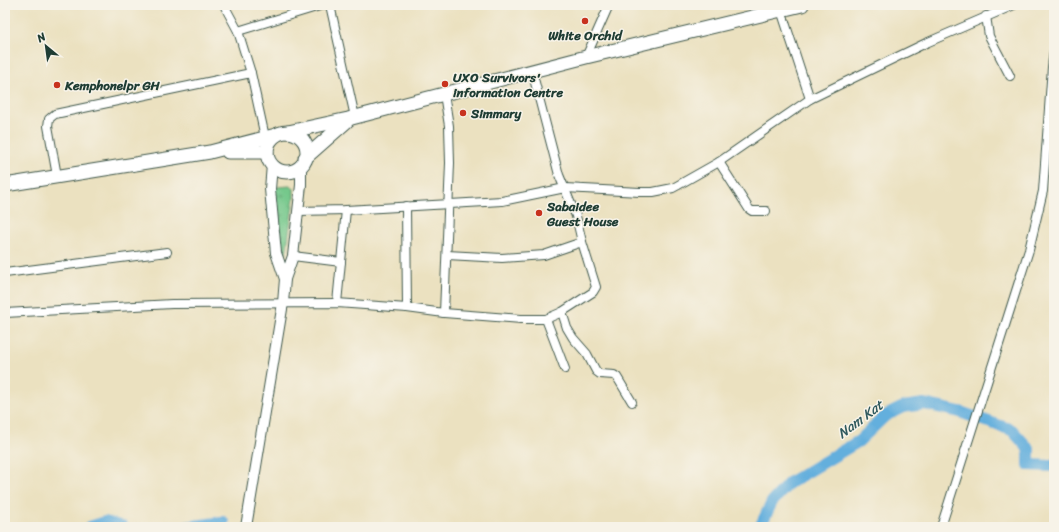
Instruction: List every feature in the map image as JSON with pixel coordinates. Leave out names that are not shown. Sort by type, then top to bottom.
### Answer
[{"type":"highway","points":[[5,185],[210,152],[352,118],[586,57],[802,5]]},
{"type":"highway","points":[[303,161],[307,148],[296,134],[277,135],[270,140],[267,152],[269,161],[272,165],[285,171],[294,170],[352,118]]},
{"type":"highway","points":[[210,152],[267,152]]},
{"type":"street","points":[[224,5],[238,31],[251,73],[277,135]]},
{"type":"street","points":[[238,31],[323,5]]},
{"type":"street","points":[[330,5],[352,118]]},
{"type":"street","points":[[586,57],[609,5]]},
{"type":"street","points":[[298,210],[346,210],[502,200],[565,188],[653,192],[673,188],[719,162],[810,99],[926,43],[1014,5]]},
{"type":"street","points":[[781,10],[810,99]]},
{"type":"street","points":[[986,16],[989,36],[1010,76]]},
{"type":"street","points":[[941,527],[1028,250],[1043,191],[1054,50]]},
{"type":"street","points":[[5,313],[172,304],[284,303],[337,303],[521,319],[546,319],[562,312],[593,292],[596,287],[582,242],[576,216],[559,175],[532,72]]},
{"type":"street","points":[[57,176],[48,126],[49,119],[55,114],[251,73]]},
{"type":"street","points":[[444,94],[449,126],[450,163],[444,313]]},
{"type":"street","points":[[246,527],[284,303],[285,279],[293,256],[303,161]]},
{"type":"street","points":[[719,162],[749,209],[752,211],[766,211]]},
{"type":"street","points":[[272,165],[270,189],[276,253],[285,279]]},
{"type":"street","points":[[406,206],[407,308]]},
{"type":"street","points":[[337,303],[346,210]]},
{"type":"street","points":[[447,255],[502,258],[544,255],[582,242]]},
{"type":"street","points":[[5,272],[167,252]]},
{"type":"street","points":[[293,256],[341,262]]},
{"type":"street","points":[[562,312],[567,328],[573,338],[587,354],[596,371],[600,374],[614,375],[617,377],[632,402]]},
{"type":"street","points":[[546,319],[565,369]]},
{"type":"green space","points":[[290,186],[294,188],[294,198],[286,254],[283,253],[273,193],[274,189],[277,187]]},
{"type":"waterway","name":"Nam Kat","points":[[760,527],[772,502],[789,483],[859,441],[885,416],[903,407],[924,404],[960,412],[1012,430],[1029,449],[1029,465],[1052,466],[1054,464]]},
{"type":"waterway","name":"Nam Kat","points":[[90,527],[105,522],[123,527]]},
{"type":"waterway","name":"Nam Kat","points":[[187,527],[223,522]]},
{"type":"place","name":"White Orchid","points":[[585,21]]},
{"type":"place","name":"UXO Survivors' information Centre","points":[[445,84]]},
{"type":"place","name":"Kemphonelpr GH","points":[[57,85]]},
{"type":"place","name":"Simmary","points":[[463,113]]},
{"type":"place","name":"Sabaidee Guest House","points":[[539,213]]}]
